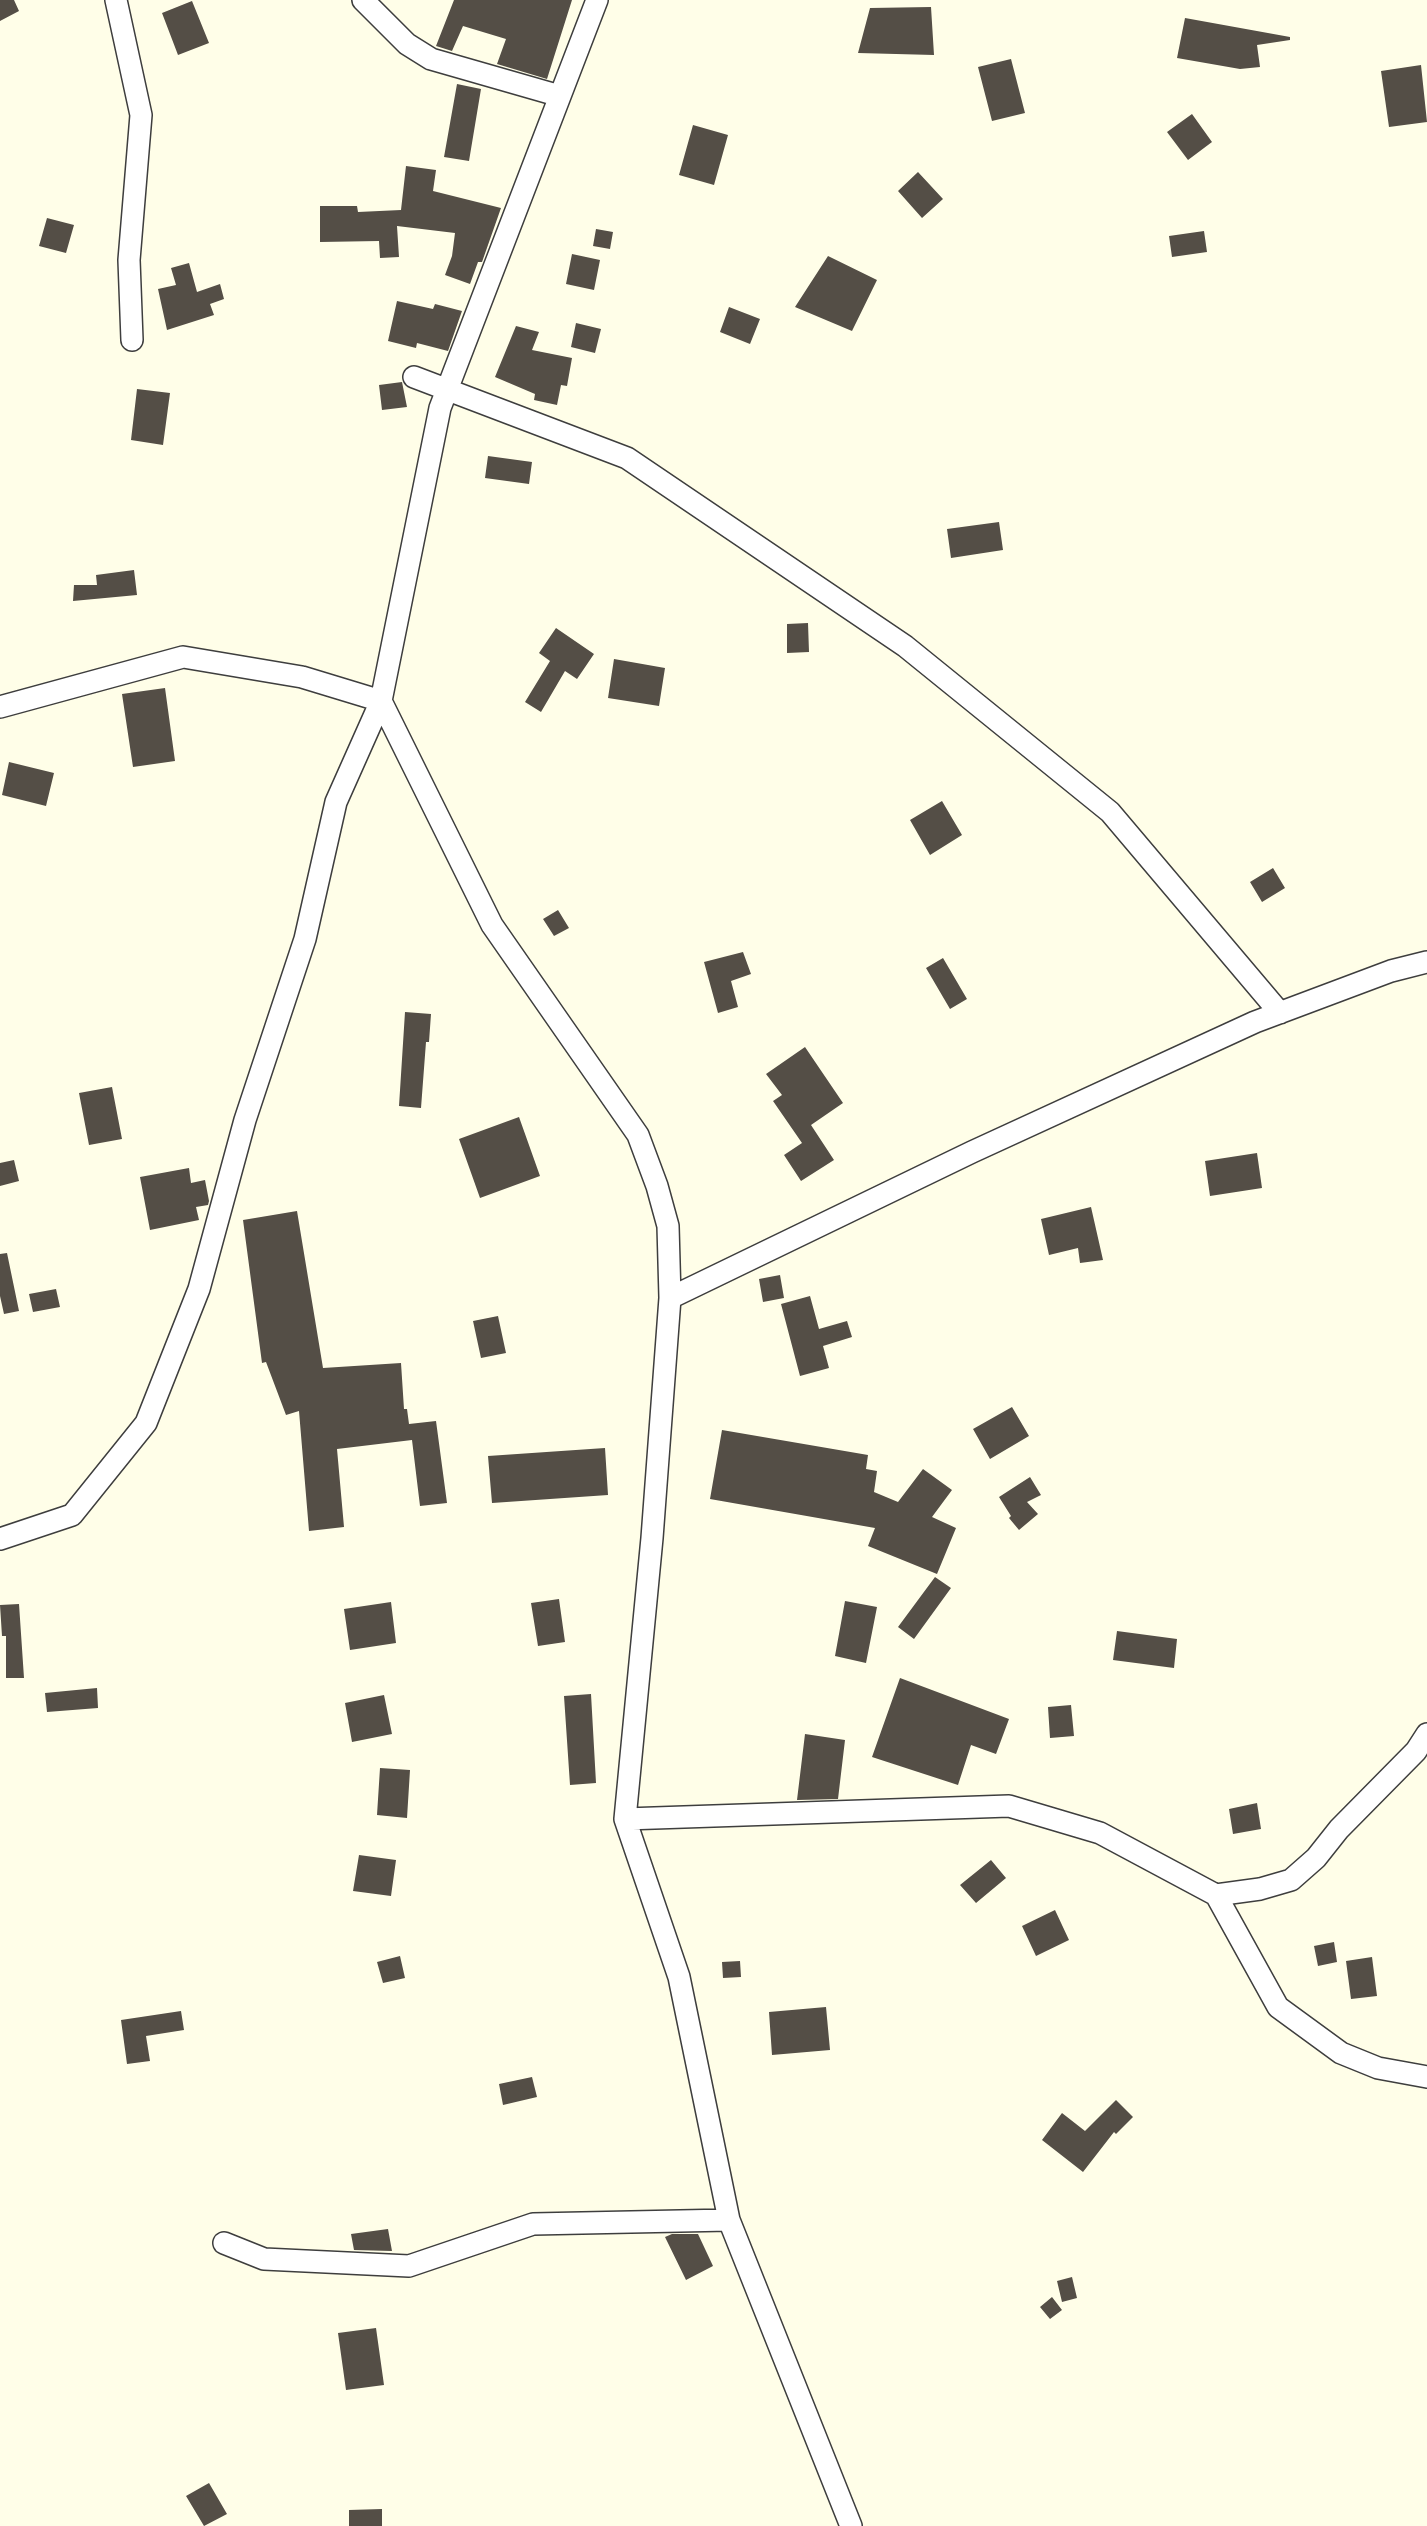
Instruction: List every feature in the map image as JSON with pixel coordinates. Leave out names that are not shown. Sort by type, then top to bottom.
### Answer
[{"type":"street","points":[[116,0],[141,115],[129,260],[132,340]]},
{"type":"street","points":[[363,0],[407,44],[431,59],[559,96]]},
{"type":"street","points":[[0,1539],[72,1515],[146,1423],[200,1289],[245,1121],[305,939],[336,802],[381,701],[440,408],[597,0]]},
{"type":"street","points":[[414,377],[627,458],[905,646],[1110,812],[1280,1013]]},
{"type":"street","points":[[0,707],[183,657],[302,677],[381,701],[492,925],[638,1135],[668,1226],[670,1298],[652,1538],[625,1819],[679,1977],[729,2220],[851,2526]]},
{"type":"street","points":[[670,1298],[985,1146],[1280,1013],[1391,971],[1427,962]]},
{"type":"street","points":[[1216,1895],[1260,1889],[1291,1880],[1316,1858],[1339,1829],[1416,1751],[1427,1734]]},
{"type":"street","points":[[625,1819],[1009,1806],[1101,1833],[1216,1895],[1278,2007],[1341,2053],[1378,2068],[1427,2077]]},
{"type":"street","points":[[224,2243],[264,2259],[409,2266],[533,2224],[729,2220]]},
{"type":"building","points":[[0,0],[14,0],[19,11],[0,21]]},
{"type":"building","points":[[454,0],[572,0],[547,79],[497,64],[506,39],[463,26],[452,51],[436,46]]},
{"type":"building","points":[[192,1],[209,43],[178,55],[162,13]]},
{"type":"building","points":[[931,7],[934,55],[858,53],[870,8]]},
{"type":"building","points":[[1185,18],[1290,37],[1290,40],[1257,45],[1260,67],[1240,69],[1177,58]]},
{"type":"building","points":[[1011,59],[1025,113],[992,121],[978,67]]},
{"type":"building","points":[[1421,65],[1427,122],[1389,127],[1381,71]]},
{"type":"building","points":[[457,84],[481,89],[469,161],[444,157]]},
{"type":"building","points":[[1192,114],[1212,142],[1188,160],[1167,132]]},
{"type":"building","points":[[693,125],[728,135],[714,185],[679,175]]},
{"type":"building","points":[[406,166],[436,170],[433,191],[501,208],[482,262],[478,262],[470,284],[445,275],[452,256],[455,233],[397,226],[399,257],[380,258],[379,241],[320,242],[320,206],[357,206],[358,212],[401,210]]},
{"type":"building","points":[[918,172],[943,199],[922,218],[898,191]]},
{"type":"building","points":[[47,218],[74,225],[66,253],[39,246]]},
{"type":"building","points":[[596,229],[613,232],[610,249],[593,246]]},
{"type":"building","points":[[1204,231],[1207,252],[1172,257],[1169,236]]},
{"type":"building","points":[[572,254],[600,260],[594,290],[566,284]]},
{"type":"building","points":[[828,256],[877,280],[852,331],[795,307]]},
{"type":"building","points":[[189,263],[197,292],[220,284],[224,299],[210,304],[214,315],[167,330],[158,289],[176,285],[171,268]]},
{"type":"building","points":[[397,301],[433,309],[435,304],[462,311],[448,351],[417,343],[416,348],[388,341]]},
{"type":"building","points":[[729,307],[760,319],[750,344],[720,332]]},
{"type":"building","points":[[576,323],[601,329],[595,353],[571,347]]},
{"type":"building","points":[[516,326],[539,332],[532,350],[572,358],[567,386],[561,385],[557,405],[534,400],[535,394],[495,377]]},
{"type":"building","points":[[402,382],[407,407],[382,410],[379,385]]},
{"type":"building","points":[[137,389],[170,393],[163,445],[131,440]]},
{"type":"building","points":[[488,456],[532,462],[529,484],[485,478]]},
{"type":"building","points":[[999,522],[1003,550],[951,558],[947,529]]},
{"type":"building","points":[[134,570],[137,595],[73,601],[74,585],[97,585],[96,575]]},
{"type":"building","points":[[808,623],[809,652],[787,653],[787,624]]},
{"type":"building","points":[[556,628],[594,654],[577,679],[565,671],[541,712],[525,702],[550,661],[539,653]]},
{"type":"building","points":[[614,659],[665,668],[659,706],[608,698]]},
{"type":"building","points":[[165,688],[175,761],[133,767],[122,694]]},
{"type":"building","points":[[9,762],[54,773],[46,806],[2,795]]},
{"type":"building","points":[[942,801],[962,835],[930,855],[910,820]]},
{"type":"building","points":[[1273,868],[1285,888],[1262,902],[1250,882]]},
{"type":"building","points":[[558,910],[569,928],[554,936],[543,919]]},
{"type":"building","points":[[743,952],[751,974],[731,981],[738,1007],[718,1013],[704,962]]},
{"type":"building","points":[[943,958],[967,999],[950,1009],[926,968]]},
{"type":"building","points":[[405,1012],[431,1014],[421,1108],[399,1106]]},
{"type":"building","points":[[805,1047],[843,1103],[811,1125],[834,1160],[801,1181],[784,1155],[802,1143],[773,1101],[782,1095],[766,1074]]},
{"type":"building","points":[[112,1087],[122,1139],[89,1145],[79,1093]]},
{"type":"building","points":[[519,1117],[540,1176],[480,1198],[459,1139]]},
{"type":"building","points":[[1257,1153],[1262,1188],[1210,1196],[1205,1161]]},
{"type":"building","points":[[14,1160],[19,1181],[0,1186],[0,1163]]},
{"type":"building","points":[[189,1168],[191,1183],[205,1180],[209,1201],[208,1205],[196,1207],[199,1220],[150,1230],[140,1177]]},
{"type":"building","points":[[1091,1207],[1103,1260],[1080,1263],[1078,1248],[1049,1255],[1041,1219]]},
{"type":"building","points":[[297,1211],[323,1368],[401,1363],[404,1409],[407,1409],[409,1424],[436,1421],[447,1503],[420,1506],[412,1440],[337,1449],[344,1527],[309,1531],[299,1411],[286,1415],[266,1362],[262,1363],[243,1220]]},
{"type":"building","points":[[7,1253],[19,1311],[4,1314],[0,1296],[0,1254]]},
{"type":"building","points":[[780,1275],[784,1298],[763,1302],[759,1279]]},
{"type":"building","points":[[56,1289],[60,1307],[33,1312],[29,1294]]},
{"type":"building","points":[[810,1296],[819,1329],[847,1321],[852,1337],[823,1346],[829,1368],[800,1376],[781,1304]]},
{"type":"building","points":[[498,1316],[506,1353],[481,1358],[473,1321]]},
{"type":"building","points":[[1012,1407],[1029,1436],[990,1459],[973,1429]]},
{"type":"building","points":[[722,1430],[868,1455],[866,1469],[877,1471],[874,1492],[898,1502],[923,1469],[952,1490],[932,1517],[956,1528],[937,1574],[868,1546],[875,1528],[710,1499]]},
{"type":"building","points":[[605,1448],[608,1495],[492,1503],[488,1456]]},
{"type":"building","points":[[1030,1477],[1041,1495],[1027,1502],[1038,1514],[1019,1530],[1009,1518],[1011,1516],[999,1497]]},
{"type":"building","points":[[935,1577],[951,1588],[914,1639],[898,1627]]},
{"type":"building","points":[[559,1599],[565,1642],[538,1646],[531,1603]]},
{"type":"building","points":[[845,1601],[877,1607],[866,1663],[835,1656]]},
{"type":"building","points":[[391,1602],[396,1643],[350,1650],[344,1609]]},
{"type":"building","points":[[19,1604],[24,1678],[6,1678],[6,1636],[2,1636],[0,1605]]},
{"type":"building","points":[[1117,1631],[1177,1639],[1174,1668],[1113,1660]]},
{"type":"building","points":[[900,1678],[1009,1719],[996,1754],[971,1745],[958,1785],[872,1757]]},
{"type":"building","points":[[97,1688],[98,1708],[47,1712],[45,1693]]},
{"type":"building","points":[[591,1694],[596,1783],[570,1785],[564,1696]]},
{"type":"building","points":[[384,1695],[392,1734],[352,1742],[345,1703]]},
{"type":"building","points":[[1071,1705],[1074,1736],[1050,1738],[1048,1707]]},
{"type":"building","points":[[805,1734],[845,1740],[838,1799],[797,1800]]},
{"type":"building","points":[[380,1768],[410,1770],[407,1818],[377,1815]]},
{"type":"building","points":[[1257,1803],[1261,1829],[1233,1834],[1229,1809]]},
{"type":"building","points":[[359,1855],[396,1860],[391,1896],[353,1891]]},
{"type":"building","points":[[991,1860],[1006,1878],[976,1903],[960,1885]]},
{"type":"building","points":[[1055,1910],[1069,1940],[1036,1956],[1022,1926]]},
{"type":"building","points":[[1334,1942],[1337,1962],[1318,1966],[1314,1946]]},
{"type":"building","points":[[400,1956],[405,1978],[383,1983],[377,1962]]},
{"type":"building","points":[[1372,1957],[1377,1996],[1351,1999],[1346,1961]]},
{"type":"building","points":[[740,1961],[741,1977],[723,1978],[722,1962]]},
{"type":"building","points":[[826,2007],[830,2050],[772,2055],[769,2012]]},
{"type":"building","points":[[181,2011],[184,2030],[146,2036],[150,2061],[127,2064],[121,2020]]},
{"type":"building","points":[[532,2077],[537,2097],[503,2105],[499,2084]]},
{"type":"building","points":[[1116,2100],[1133,2117],[1116,2134],[1114,2132],[1083,2172],[1042,2140],[1062,2113],[1085,2131]]},
{"type":"building","points":[[388,2229],[392,2251],[354,2250],[351,2234]]},
{"type":"building","points":[[672,2234],[698,2234],[713,2266],[686,2280],[665,2237]]},
{"type":"building","points":[[1072,2277],[1077,2298],[1062,2302],[1057,2281]]},
{"type":"building","points":[[1052,2297],[1062,2310],[1050,2319],[1040,2307]]},
{"type":"building","points":[[376,2328],[384,2385],[346,2390],[338,2333]]},
{"type":"building","points":[[209,2483],[227,2514],[204,2526],[186,2496]]},
{"type":"building","points":[[382,2509],[382,2526],[349,2526],[349,2510]]}]
